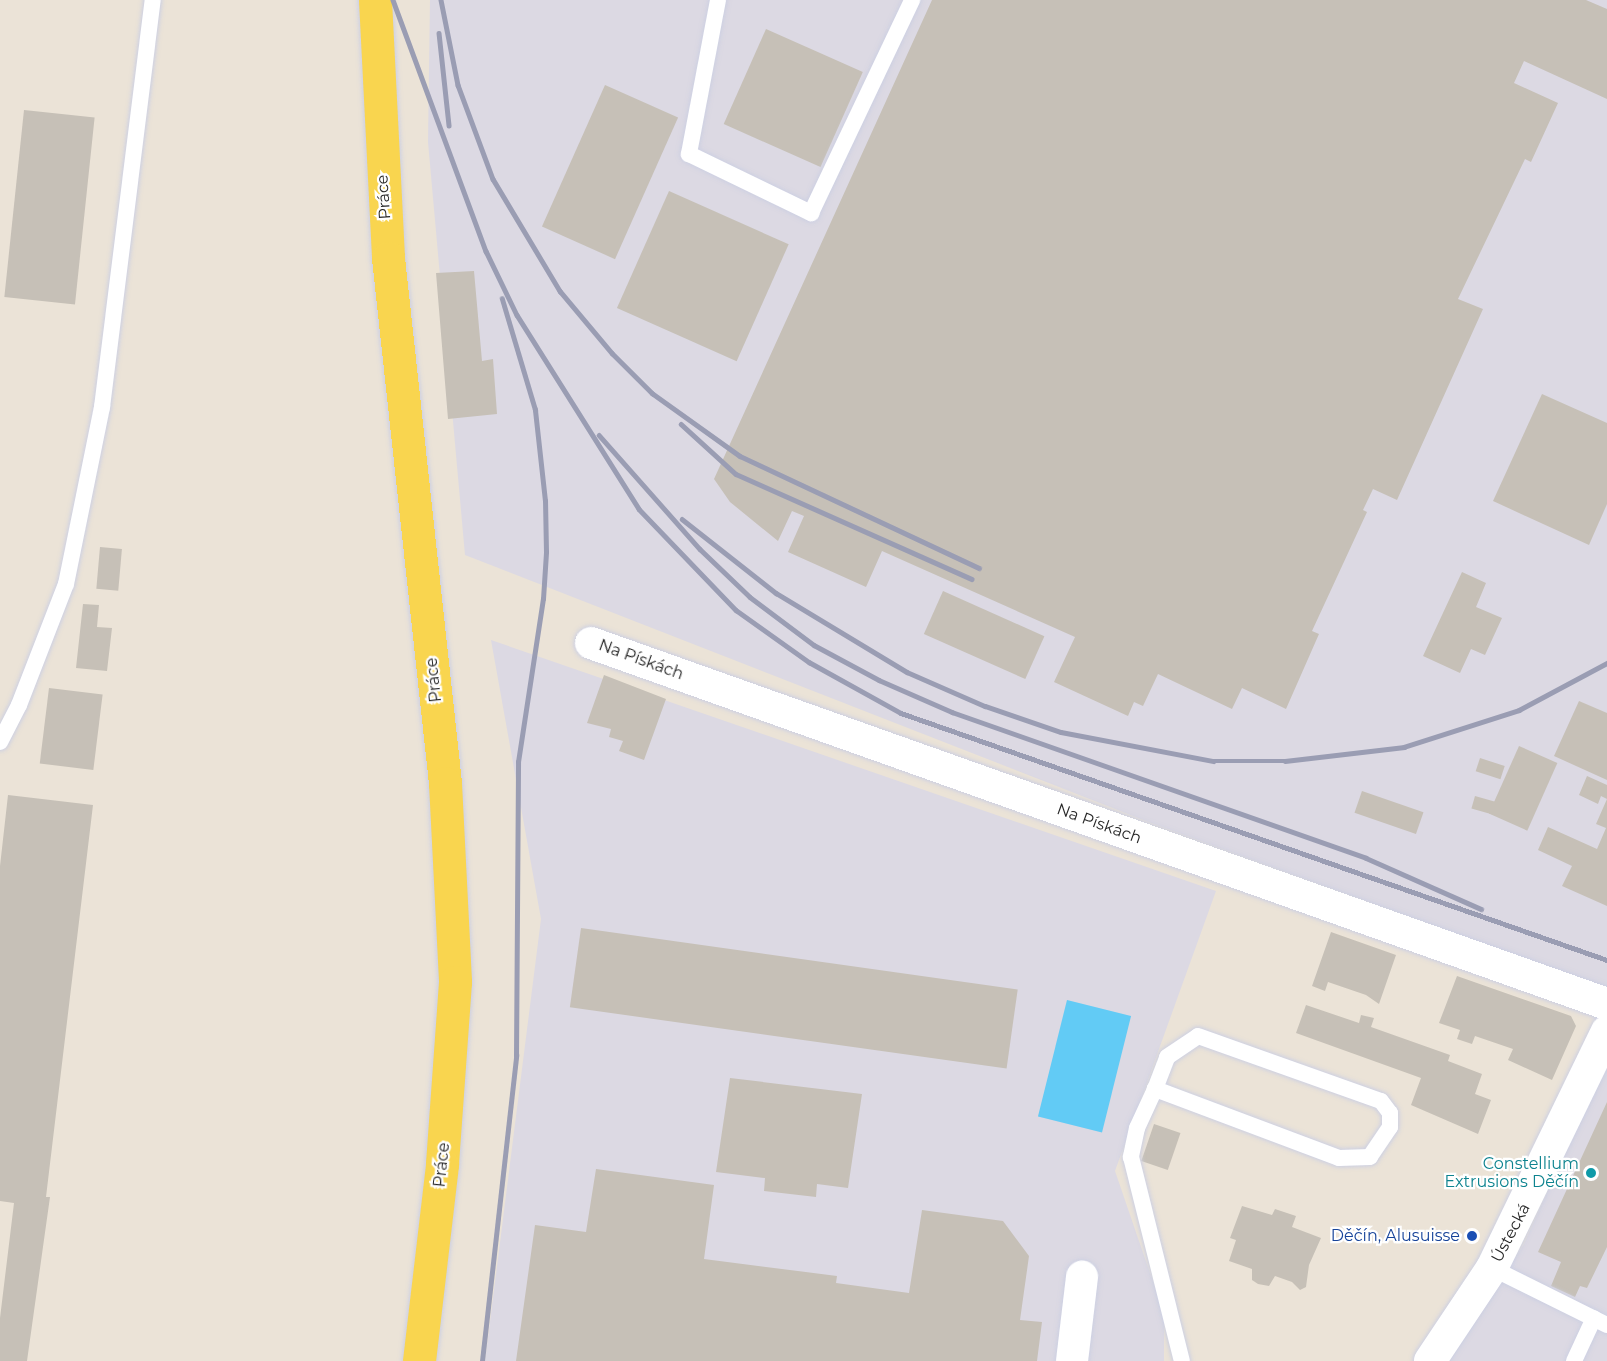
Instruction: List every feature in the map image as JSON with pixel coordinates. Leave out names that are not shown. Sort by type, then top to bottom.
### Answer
[{"type":"main road","name":"Práce","points":[[375,0],[389,270],[445,783],[455,982],[442,1165],[419,1361]]},
{"type":"street","name":"Na Pískách","points":[[591,643],[1607,1005]]},
{"type":"street","name":"Ústecká","points":[[1430,1361],[1492,1268],[1607,1031]]},
{"type":"street","points":[[1072,1361],[1082,1277]]},
{"type":"lane","points":[[0,742],[19,705],[66,584],[102,407],[153,0]]},
{"type":"lane","points":[[718,0],[689,154],[812,213],[912,0]]},
{"type":"lane","points":[[1155,1089],[1339,1158],[1370,1157],[1390,1127],[1390,1113],[1381,1101],[1198,1036],[1167,1057],[1137,1128],[1131,1157],[1182,1361]]},
{"type":"lane","points":[[1492,1268],[1600,1322],[1574,1361]]},
{"type":"shaded area","points":[[430,0],[1607,0],[1607,988],[1146,821],[465,555],[428,142]]},
{"type":"shaded area","points":[[491,640],[1216,891],[1115,1171],[1164,1314],[1164,1361],[485,1361],[541,919]]},
{"type":"shaded area","points":[[1607,1060],[1607,1361],[1447,1361],[1524,1244]]},
{"type":"water","points":[[1067,1000],[1131,1016],[1102,1132],[1038,1116]]},
{"type":"building","points":[[932,0],[1586,0],[1607,9],[1607,99],[1524,61],[1514,83],[1558,103],[1531,162],[1525,159],[1458,299],[1483,309],[1397,500],[1373,489],[1363,510],[1367,512],[1312,631],[1319,634],[1286,709],[1242,688],[1232,709],[1158,674],[1143,706],[1134,702],[1128,716],[1054,682],[1075,637],[882,551],[866,587],[788,552],[804,516],[792,511],[778,541],[730,502],[714,479]]},
{"type":"building","points":[[766,29],[863,72],[821,167],[724,124]]},
{"type":"building","points":[[605,85],[678,118],[615,259],[542,227]]},
{"type":"building","points":[[24,110],[95,117],[75,304],[4,297]]},
{"type":"building","points":[[669,191],[789,244],[737,361],[617,308]]},
{"type":"building","points":[[474,271],[482,361],[493,359],[497,414],[448,419],[436,273]]},
{"type":"building","points":[[1542,394],[1607,423],[1607,504],[1589,545],[1493,501]]},
{"type":"building","points":[[100,547],[122,549],[118,591],[96,589]]},
{"type":"building","points":[[1462,572],[1486,583],[1476,607],[1502,618],[1485,655],[1471,649],[1460,673],[1423,656]]},
{"type":"building","points":[[943,591],[1044,636],[1025,679],[924,634]]},
{"type":"building","points":[[83,604],[99,605],[97,627],[112,628],[107,671],[76,668]]},
{"type":"building","points":[[604,675],[666,699],[644,760],[619,751],[623,741],[609,737],[611,729],[587,723]]},
{"type":"building","points":[[49,688],[103,695],[93,770],[40,763]]},
{"type":"building","points":[[1579,701],[1607,713],[1607,780],[1554,756]]},
{"type":"building","points":[[1519,746],[1557,763],[1527,831],[1489,814]]},
{"type":"building","points":[[1480,758],[1505,766],[1500,779],[1476,771]]},
{"type":"building","points":[[1587,776],[1607,785],[1607,799],[1601,796],[1598,804],[1579,795]]},
{"type":"building","points":[[1362,791],[1423,812],[1416,834],[1355,813]]},
{"type":"building","points":[[8,795],[93,805],[46,1197],[50,1197],[27,1361],[0,1361],[0,1318],[14,1203],[0,1201],[0,866]]},
{"type":"building","points":[[1475,796],[1496,802],[1493,815],[1471,808]]},
{"type":"building","points":[[1607,799],[1607,906],[1562,886],[1572,866],[1538,850],[1548,827],[1597,849],[1606,828],[1596,824]]},
{"type":"building","points":[[581,928],[1018,989],[1007,1069],[570,1007]]},
{"type":"building","points":[[1331,932],[1396,955],[1379,1004],[1366,995],[1328,982],[1325,991],[1312,986]]},
{"type":"building","points":[[1457,976],[1571,1016],[1576,1026],[1552,1080],[1508,1060],[1513,1049],[1475,1036],[1472,1044],[1457,1039],[1460,1030],[1439,1023]]},
{"type":"building","points":[[1306,1005],[1359,1023],[1361,1015],[1374,1018],[1371,1027],[1450,1055],[1448,1061],[1482,1074],[1475,1094],[1491,1100],[1478,1134],[1411,1105],[1421,1078],[1296,1033]]},
{"type":"building","points":[[730,1078],[862,1094],[848,1188],[817,1184],[816,1197],[764,1191],[765,1178],[716,1172]]},
{"type":"building","name":"Constellium Extrusions Děčín","points":[[1607,1102],[1607,1247],[1587,1288],[1580,1286],[1575,1297],[1551,1286],[1561,1262],[1538,1252]]},
{"type":"building","points":[[1154,1124],[1180,1133],[1168,1170],[1141,1161]]},
{"type":"building","points":[[596,1169],[714,1185],[704,1259],[837,1276],[836,1283],[909,1293],[922,1210],[1003,1221],[1029,1256],[1020,1320],[1042,1322],[1037,1361],[516,1361],[535,1225],[586,1232]]},
{"type":"building","points":[[1242,1206],[1272,1215],[1275,1209],[1296,1216],[1292,1227],[1321,1238],[1309,1265],[1306,1287],[1300,1290],[1292,1282],[1275,1276],[1269,1286],[1258,1284],[1252,1280],[1252,1269],[1229,1261],[1236,1240],[1230,1238]]},
{"type":"railway","points":[[393,0],[486,251],[517,315],[639,509],[736,610],[809,662],[901,713],[1607,960]]},
{"type":"railway","points":[[441,0],[458,85],[493,179],[560,291],[612,353],[652,393],[740,456],[979,568]]},
{"type":"railway","points":[[439,33],[449,125]]},
{"type":"railway","points":[[482,1361],[516,1056],[518,762],[543,599],[546,552],[545,501],[535,410],[502,299]]},
{"type":"railway","points":[[681,424],[736,474],[972,579]]},
{"type":"railway","points":[[599,435],[700,549],[750,597],[814,645],[879,680],[952,712],[1366,858],[1481,909]]},
{"type":"railway","points":[[682,519],[776,593],[907,672],[985,706],[1061,732],[1213,761],[1285,761],[1404,747],[1519,710],[1607,663]]},
{"type":"place","name":"Constellium Extrusions Děčín","points":[[1591,1173]]},
{"type":"place","name":"Děčín, Alusuisse","points":[[1472,1236]]}]
